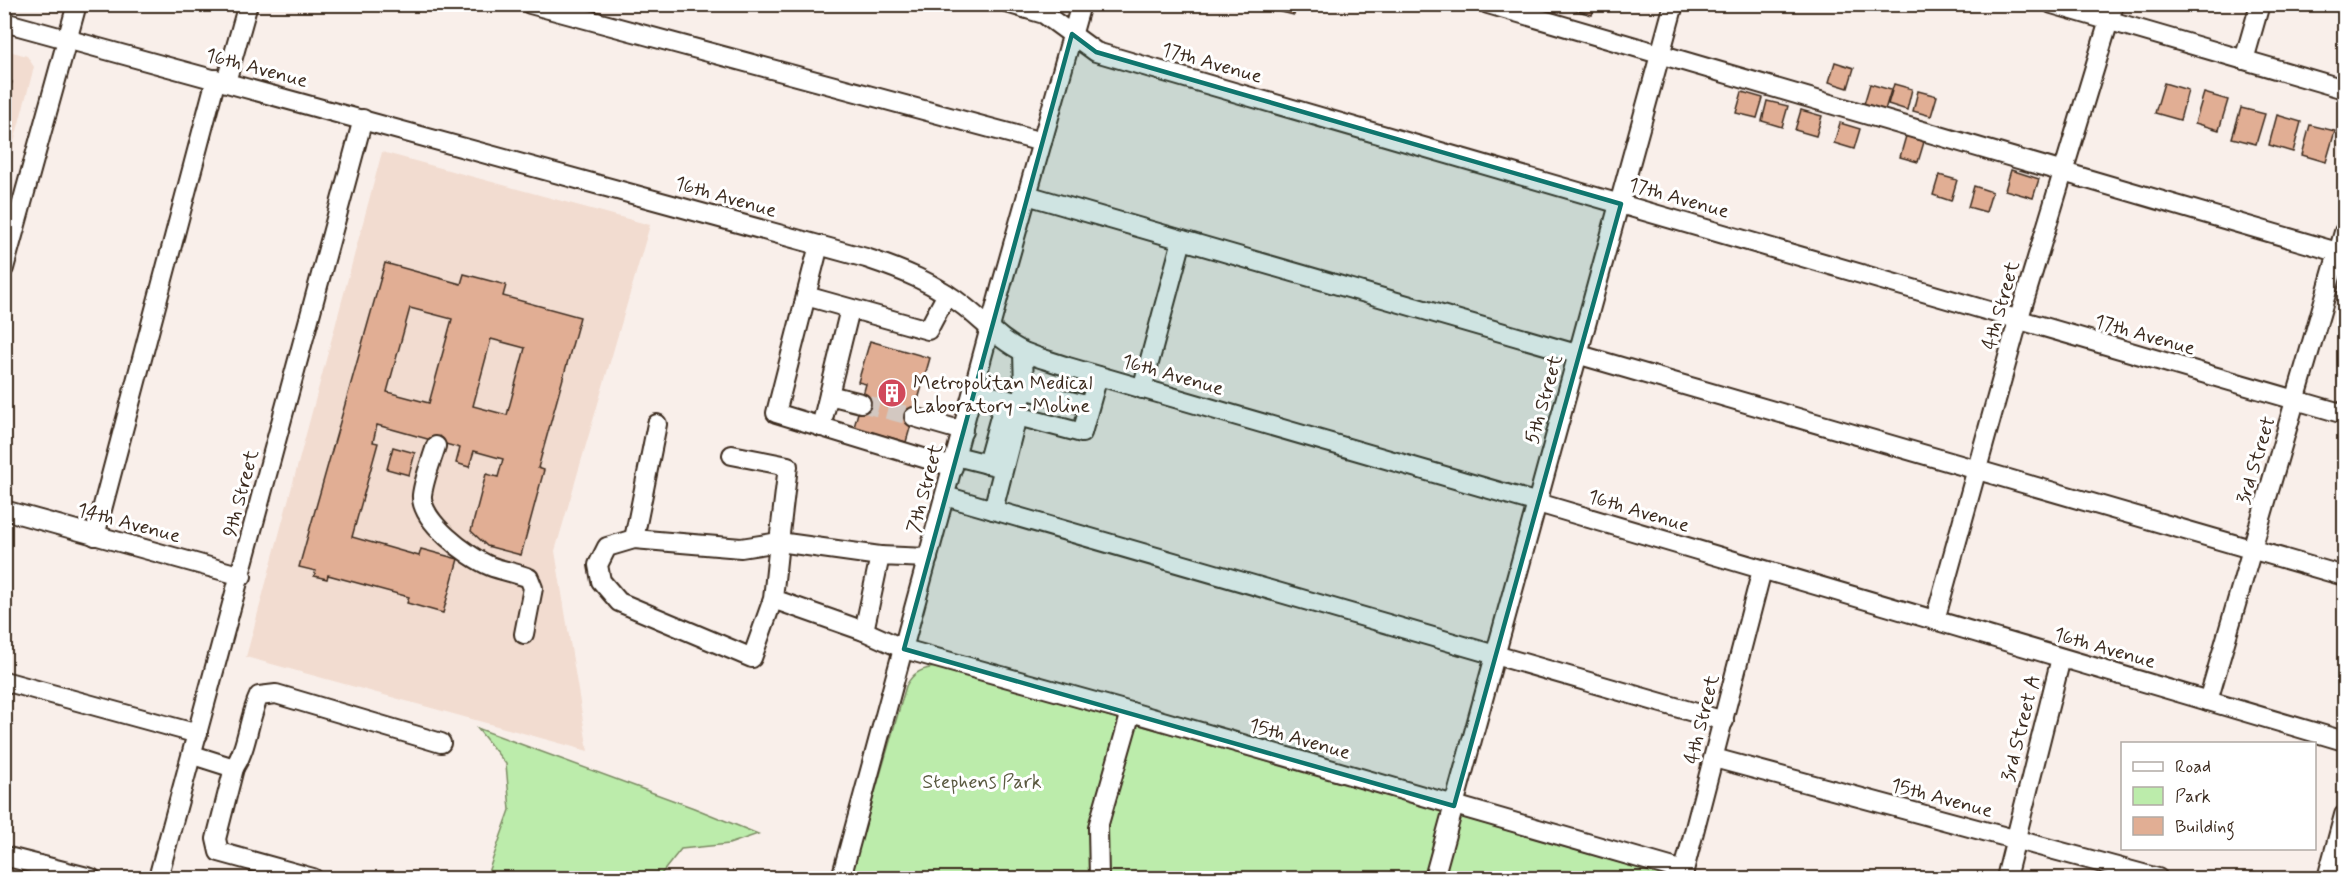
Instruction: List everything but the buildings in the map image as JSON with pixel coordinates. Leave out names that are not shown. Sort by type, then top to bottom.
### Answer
[{"type":"street","points":[[4,268],[77,4]]},
{"type":"street","points":[[95,536],[221,81],[248,4]]},
{"type":"street","points":[[530,4],[1042,142]]},
{"type":"street","name":"17th Avenue","points":[[1010,4],[1044,14],[1096,52],[2344,414]]},
{"type":"street","name":"7th Street","points":[[841,879],[990,328],[1081,4]]},
{"type":"street","points":[[1488,4],[2342,253]]},
{"type":"street","name":"5th Street","points":[[1434,879],[1674,4]]},
{"type":"street","points":[[2052,4],[2112,13],[2244,60],[2344,89]]},
{"type":"street","points":[[2244,60],[2260,4]]},
{"type":"street","name":"4th Street","points":[[1935,620],[2018,321],[2112,13]]},
{"type":"street","name":"16th Avenue","points":[[4,22],[363,119],[906,271],[947,294],[1023,352],[1142,389],[1538,503],[2344,741]]},
{"type":"street","name":"9th Street","points":[[158,879],[242,576],[363,119]]},
{"type":"street","points":[[1027,195],[2344,576]]},
{"type":"street","name":"3rd Street","points":[[2208,700],[2296,400],[2342,253],[2344,232]]},
{"type":"street","points":[[1142,389],[1182,240]]},
{"type":"street","points":[[819,245],[776,414],[955,462],[996,466]]},
{"type":"street","points":[[806,296],[928,330],[947,294]]},
{"type":"street","points":[[820,427],[850,309]]},
{"type":"street","points":[[993,510],[996,466],[1017,402],[1023,352]]},
{"type":"street","points":[[1017,402],[1082,433],[1098,376]]},
{"type":"street","points":[[973,391],[1017,402],[1089,406]]},
{"type":"street","points":[[829,394],[861,403]]},
{"type":"street","points":[[914,417],[963,431]]},
{"type":"street","points":[[634,539],[657,424]]},
{"type":"street","points":[[436,446],[422,496],[423,507],[440,532],[475,557],[489,566],[530,578],[533,588],[524,634]]},
{"type":"street","points":[[732,455],[788,466],[778,542],[773,599],[752,658],[619,602],[600,581],[598,565],[607,547],[634,539],[741,548],[778,542],[880,556],[928,558]]},
{"type":"street","points":[[945,496],[1724,721]]},
{"type":"street","name":"14th Avenue","points":[[4,510],[242,576]]},
{"type":"street","points":[[864,631],[880,556]]},
{"type":"street","name":"4th Street","points":[[1683,875],[1762,570]]},
{"type":"street","name":"15th Avenue","points":[[773,599],[864,631],[904,649],[1131,712],[1683,875]]},
{"type":"street","name":"3rd Street A","points":[[2006,879],[2061,658]]},
{"type":"street","points":[[4,681],[198,734]]},
{"type":"street","points":[[313,879],[219,852],[216,839],[234,768],[239,760],[259,696],[276,694],[441,743]]},
{"type":"street","points":[[1099,879],[1098,827],[1131,712]]},
{"type":"street","points":[[193,755],[234,768]]},
{"type":"street","name":"15th Avenue","points":[[1714,758],[2158,879]]},
{"type":"street","points":[[2327,879],[2344,815]]},
{"type":"street","points":[[4,856],[91,879]]},
{"type":"highlighted area","points":[[1072,34],[1096,52],[1621,204],[1454,806],[904,649]]},
{"type":"shaded area","points":[[5,50],[27,56],[34,67],[5,176]]},
{"type":"shaded area","points":[[382,152],[650,225],[555,551],[588,751],[246,657]]},
{"type":"green space","name":"Stephens Park","points":[[938,667],[1659,874],[1665,878],[850,878],[906,686],[919,672]]},
{"type":"green space","points":[[477,728],[758,834],[729,844],[681,849],[658,878],[486,878],[510,810],[506,764]]},
{"type":"tunnel","points":[[861,403],[914,417]]},
{"type":"place","name":"Metropolitan Medical Laboratory - Moline","points":[[892,393]]}]
